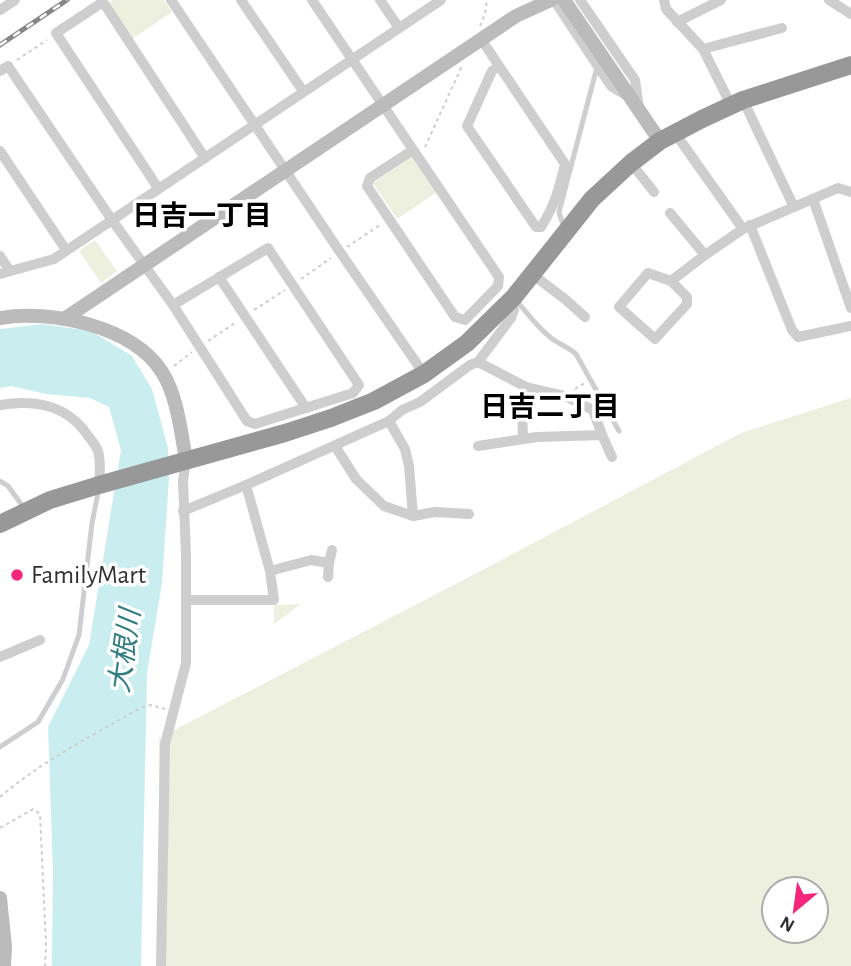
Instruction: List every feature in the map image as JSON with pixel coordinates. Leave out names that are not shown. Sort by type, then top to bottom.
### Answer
[{"type":"highway","points":[[0,524],[50,500],[331,418],[374,401],[416,378],[467,343],[512,300],[592,199],[631,163],[667,137],[737,102],[851,65]]},
{"type":"street","points":[[0,10],[15,0]]},
{"type":"street","points":[[171,0],[340,252],[416,378],[420,402]]},
{"type":"street","points":[[242,0],[303,92]]},
{"type":"street","points":[[312,0],[499,277],[498,286],[464,320],[455,317],[368,186],[370,178],[413,150]]},
{"type":"street","points":[[380,0],[399,28]]},
{"type":"street","points":[[0,256],[5,272],[54,259],[441,0]]},
{"type":"street","points":[[664,0],[666,9],[702,49],[737,102],[794,206]]},
{"type":"street","points":[[677,22],[721,0]]},
{"type":"street","points":[[829,0],[850,11]]},
{"type":"street","points":[[64,319],[477,41],[546,1],[611,86],[636,105],[667,137],[746,227],[792,330],[798,337],[851,326]]},
{"type":"street","points":[[158,188],[56,33],[103,2],[205,158]]},
{"type":"street","points":[[572,3],[636,105]]},
{"type":"street","points":[[702,49],[782,28]]},
{"type":"street","points":[[477,41],[499,66],[565,163],[556,200],[541,227],[536,227],[467,126],[492,71],[499,66]]},
{"type":"street","points":[[4,69],[173,305],[247,421],[255,424],[354,393],[359,385],[268,248],[173,305]]},
{"type":"street","points":[[0,151],[66,250]]},
{"type":"street","points":[[631,163],[654,192]]},
{"type":"street","points":[[671,281],[746,227],[838,188],[851,192]]},
{"type":"street","points":[[813,199],[851,308]]},
{"type":"street","points":[[670,213],[705,255]]},
{"type":"street","points":[[648,272],[671,281],[687,297],[687,304],[659,342],[619,307],[648,272]]},
{"type":"street","points":[[532,274],[585,317]]},
{"type":"street","points":[[219,277],[306,408]]},
{"type":"street","points":[[183,511],[335,446],[389,421],[402,410],[420,402],[478,362],[511,318],[514,310],[512,300]]},
{"type":"street","points":[[0,318],[11,316],[64,319],[89,324],[131,343],[146,353],[163,373],[179,420],[186,555],[186,663],[165,744],[161,966]]},
{"type":"street","points":[[478,362],[526,387],[565,396],[593,410],[612,457]]},
{"type":"street","points":[[523,439],[522,405],[526,387]]},
{"type":"street","points":[[0,405],[39,404],[56,408],[71,416],[85,430],[98,452],[102,484]]},
{"type":"street","points":[[389,421],[405,449],[413,516]]},
{"type":"street","points":[[478,446],[537,437],[602,435]]},
{"type":"street","points":[[335,446],[356,479],[384,506],[413,516],[435,512],[469,514]]},
{"type":"street","points":[[186,600],[274,600],[270,571],[246,485]]},
{"type":"street","points":[[328,577],[332,550]]},
{"type":"street","points":[[270,571],[311,560],[329,563]]},
{"type":"street","points":[[0,657],[40,640]]},
{"type":"street","points":[[0,898],[5,947],[4,966]]},
{"type":"lane","points":[[565,231],[559,212],[599,67]]},
{"type":"lane","points":[[512,300],[553,339],[576,354],[619,431]]},
{"type":"lane","points":[[0,481],[8,486],[26,511]]},
{"type":"lane","points":[[0,747],[38,722],[63,679],[79,635],[92,523],[102,484]]},
{"type":"path","points":[[477,41],[487,0]]},
{"type":"path","points":[[4,69],[56,33]]},
{"type":"path","points":[[419,160],[462,67]]},
{"type":"path","points":[[163,373],[390,219]]},
{"type":"path","points":[[565,396],[590,380]]},
{"type":"path","points":[[0,797],[40,766],[140,708],[151,705],[174,711]]},
{"type":"path","points":[[0,828],[33,809],[40,814],[45,966]]},
{"type":"green space","points":[[113,0],[164,0],[172,12],[132,39],[108,3]]},
{"type":"green space","points":[[413,156],[437,192],[397,219],[373,183]]},
{"type":"green space","points":[[95,240],[117,271],[101,283],[79,251]]},
{"type":"green space","points":[[851,398],[851,966],[160,966],[159,738],[741,433]]},
{"type":"green space","points":[[301,604],[274,624],[274,605]]},
{"type":"water","name":"大根川","points":[[42,324],[91,331],[132,356],[152,389],[168,448],[169,478],[162,583],[147,673],[141,966],[52,966],[53,870],[48,727],[89,645],[121,450],[109,407],[90,398],[46,394],[11,386],[0,388],[0,329]]},
{"type":"railway","points":[[0,45],[67,0]]},
{"type":"place","name":"FamilyMart","points":[[17,575]]},
{"type":"district","name":"日吉一丁目","points":[[202,217]]},
{"type":"district","name":"日吉二丁目","points":[[550,408]]}]
